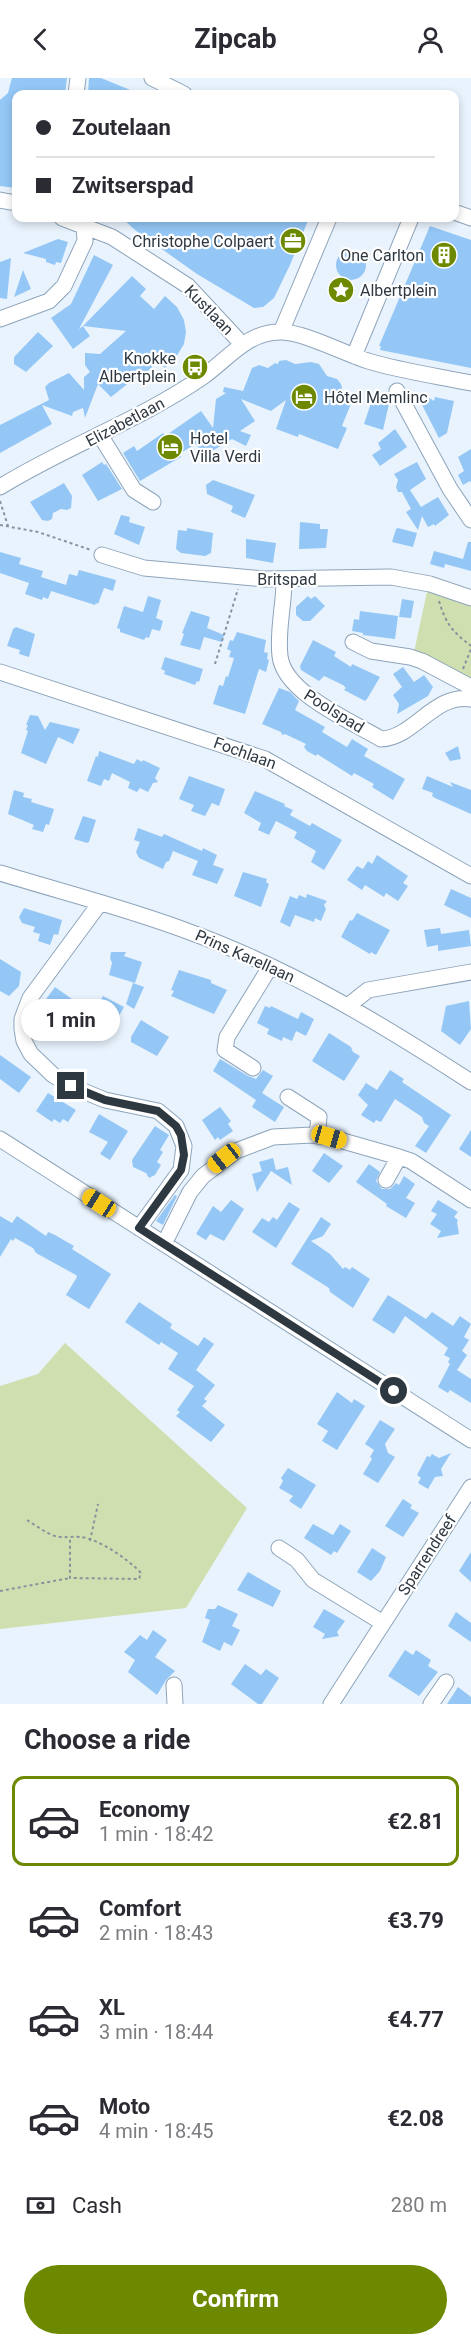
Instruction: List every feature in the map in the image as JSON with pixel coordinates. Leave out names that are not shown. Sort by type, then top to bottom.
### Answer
[{"type":"street","points":[[152,78],[176,90]]},
{"type":"street","points":[[0,319],[49,301],[64,286],[85,241],[85,222]]},
{"type":"street","name":"Kustlaan","points":[[87,222],[188,286],[241,343],[258,336],[281,332],[382,365],[471,383]]},
{"type":"street","points":[[281,332],[327,222]]},
{"type":"street","points":[[354,357],[409,222]]},
{"type":"street","name":"Elizabetlaan","points":[[0,487],[179,393],[218,366],[241,343]]},
{"type":"street","points":[[397,391],[450,489],[471,520]]},
{"type":"street","points":[[100,435],[134,490],[153,502]]},
{"type":"street","name":"Britspad","points":[[102,555],[144,568],[284,581],[373,576],[409,579],[471,598]]},
{"type":"street","name":"Poolspad","points":[[284,581],[280,628],[281,665],[291,682],[306,695],[381,739],[394,737],[447,702],[461,698],[471,699]]},
{"type":"street","points":[[353,642],[371,651],[422,661],[467,684]]},
{"type":"street","name":"Fochlaan","points":[[0,672],[265,759],[471,876]]},
{"type":"street","name":"Prins Karellaan","points":[[0,873],[187,931],[270,967],[349,1005],[471,1082]]},
{"type":"street","points":[[100,903],[30,998],[22,1019],[22,1029],[24,1041],[31,1054],[53,1076],[105,1100],[158,1111],[176,1126],[184,1146],[181,1170],[139,1228]]},
{"type":"street","points":[[253,1068],[225,1050],[225,1044],[227,1036],[270,967]]},
{"type":"street","points":[[349,1005],[368,990],[471,972]]},
{"type":"street","points":[[288,1097],[319,1117],[317,1136]]},
{"type":"street","points":[[164,1244],[194,1185],[224,1158],[273,1137],[317,1136],[399,1157],[411,1161],[471,1200]]},
{"type":"street","points":[[0,1139],[471,1440]]},
{"type":"street","points":[[386,1180],[399,1157]]},
{"type":"street","name":"Sparrendreef","points":[[331,1704],[471,1487]]},
{"type":"street","points":[[279,1548],[297,1560],[313,1580],[383,1623]]},
{"type":"street","points":[[431,1704],[446,1682]]},
{"type":"street","points":[[174,1685],[175,1704]]},
{"type":"path","points":[[0,501],[8,526]]},
{"type":"path","points":[[0,525],[38,531],[102,555]]},
{"type":"path","points":[[215,664],[242,577]]},
{"type":"path","points":[[430,584],[445,621],[454,633],[471,647],[464,667],[467,684]]},
{"type":"path","points":[[90,1540],[98,1504]]},
{"type":"path","points":[[0,1591],[70,1578],[139,1579],[141,1573],[125,1559],[90,1540],[81,1537],[52,1535],[27,1520]]},
{"type":"path","points":[[70,1538],[70,1578]]},
{"type":"green space","points":[[428,587],[471,604],[471,681],[414,652]]},
{"type":"green space","points":[[65,1343],[247,1508],[186,1608],[0,1629],[0,1386],[38,1374]]},
{"type":"building","points":[[12,78],[67,78],[66,90],[12,90],[12,188],[0,186],[0,100],[8,93]]},
{"type":"building","points":[[89,78],[101,78],[130,90],[88,90]]},
{"type":"building","points":[[126,222],[307,222],[274,298],[263,307],[254,308],[197,274]]},
{"type":"building","points":[[430,226],[471,240],[471,368],[380,350],[381,346],[379,346]]},
{"type":"building","points":[[58,239],[68,242],[61,263],[56,262],[55,265],[46,262],[46,259],[23,253]]},
{"type":"building","points":[[351,250],[362,254],[366,265],[362,276],[351,280],[340,276],[336,265],[340,254]]},
{"type":"building","points":[[94,255],[113,265],[79,329],[83,326],[90,336],[73,349],[51,318],[71,304]]},
{"type":"building","points":[[11,258],[7,299],[0,298],[0,262]]},
{"type":"building","points":[[23,270],[31,289],[14,297]]},
{"type":"building","points":[[132,276],[146,289],[140,296],[154,309],[165,296],[177,307],[184,320],[186,332],[184,344],[176,357],[165,368],[158,361],[138,381],[135,378],[111,397],[98,384],[85,418],[83,408],[73,412],[72,416],[42,405],[52,424],[0,453],[0,425],[49,400],[45,387],[49,383],[69,373],[84,390],[84,377],[90,372],[85,365],[85,353],[100,354],[126,331],[83,326]]},
{"type":"building","points":[[38,332],[53,346],[26,372],[14,364],[14,357]]},
{"type":"building","points":[[286,360],[295,364],[311,362],[319,364],[327,376],[337,379],[341,384],[339,396],[352,401],[342,426],[347,428],[338,449],[299,434],[298,437],[276,429],[286,400],[271,411],[241,399],[255,421],[240,431],[251,435],[246,446],[232,439],[204,456],[196,444],[179,454],[181,457],[140,481],[123,453],[134,446],[137,451],[163,433],[165,436],[201,411],[213,428],[216,399],[226,393],[223,392],[224,387],[243,391],[252,368],[259,365],[268,368],[275,363],[278,364],[279,361]]},
{"type":"building","points":[[426,396],[434,401],[435,397],[454,401],[447,433],[439,438],[421,403]]},
{"type":"building","points":[[373,397],[389,404],[383,430],[364,424]]},
{"type":"building","points":[[395,429],[407,447],[380,466],[372,455],[381,449],[378,443]]},
{"type":"building","points":[[471,449],[471,483],[470,481],[463,485],[458,475],[464,471],[458,457]]},
{"type":"building","points":[[102,462],[106,464],[122,489],[98,501],[82,475]]},
{"type":"building","points":[[417,462],[426,479],[410,490],[421,507],[438,497],[449,515],[435,526],[434,524],[428,527],[422,516],[418,530],[406,512],[411,509],[402,492],[398,492],[396,487],[398,480],[394,474]]},
{"type":"building","points":[[213,480],[255,495],[245,518],[231,512],[233,506],[207,494],[206,485]]},
{"type":"building","points":[[64,483],[72,496],[71,508],[53,513],[52,519],[48,521],[42,520],[30,502]]},
{"type":"building","points":[[121,515],[130,517],[129,522],[145,527],[139,545],[114,534]]},
{"type":"building","points":[[300,522],[320,524],[320,529],[328,529],[326,548],[299,549]]},
{"type":"building","points":[[187,528],[213,533],[211,553],[205,556],[181,553],[176,549],[178,530],[187,531]]},
{"type":"building","points":[[398,528],[417,533],[413,547],[392,542]]},
{"type":"building","points":[[246,539],[276,543],[273,563],[246,558]]},
{"type":"building","points":[[468,542],[471,542],[471,571],[445,564],[444,568],[430,564],[434,551],[463,559]]},
{"type":"building","points":[[0,552],[21,558],[19,564],[43,571],[41,577],[66,585],[69,574],[77,576],[79,570],[116,580],[113,591],[104,588],[98,604],[95,605],[51,591],[48,599],[43,597],[42,600],[25,594],[29,583],[0,573]]},
{"type":"building","points":[[148,596],[161,600],[156,618],[163,621],[160,631],[152,629],[149,638],[146,637],[144,640],[120,632],[117,628],[124,606],[143,612]]},
{"type":"building","points":[[308,596],[311,599],[315,596],[325,606],[310,621],[303,621],[296,615],[296,607]]},
{"type":"building","points":[[402,599],[414,601],[411,618],[399,617]]},
{"type":"building","points":[[191,611],[210,617],[207,628],[224,635],[222,642],[204,637],[200,650],[180,645]]},
{"type":"building","points":[[360,611],[398,616],[395,639],[363,635],[363,633],[352,631],[354,619],[359,620]]},
{"type":"building","points":[[16,627],[35,634],[29,657],[19,654],[20,650],[7,646],[13,629]]},
{"type":"building","points":[[237,632],[266,640],[264,652],[268,653],[267,659],[269,660],[266,672],[259,669],[245,714],[213,704],[219,685],[223,686],[226,676],[228,677],[234,658],[229,657],[231,651],[227,649],[230,640],[233,641]]},
{"type":"building","points":[[313,640],[336,652],[334,656],[351,667],[352,664],[380,677],[365,701],[344,690],[346,688],[343,685],[324,676],[319,681],[301,670],[300,666]]},
{"type":"building","points":[[165,657],[203,669],[199,682],[197,681],[195,685],[164,674],[165,671],[161,669]]},
{"type":"building","points":[[403,667],[414,682],[424,675],[433,687],[428,696],[397,714],[399,704],[393,695],[402,687],[393,674]]},
{"type":"building","points":[[279,688],[290,692],[299,701],[295,710],[325,727],[322,732],[347,747],[352,739],[368,749],[364,756],[405,779],[393,800],[372,787],[374,784],[354,773],[352,776],[317,754],[316,756],[307,751],[304,747],[306,744],[262,724]]},
{"type":"building","points":[[30,715],[38,716],[45,730],[50,722],[80,729],[73,744],[58,737],[46,764],[21,753]]},
{"type":"building","points":[[458,746],[461,759],[450,761],[445,753]]},
{"type":"building","points":[[99,751],[134,764],[137,759],[142,762],[143,760],[160,768],[155,778],[158,782],[153,783],[148,792],[140,788],[137,792],[128,788],[130,782],[112,773],[109,781],[104,779],[101,786],[87,781]]},
{"type":"building","points":[[189,776],[225,789],[219,806],[212,803],[205,816],[191,811],[194,805],[179,799]]},
{"type":"building","points":[[427,776],[453,787],[450,782],[471,790],[471,814],[435,798],[432,796],[433,793],[422,789]]},
{"type":"building","points":[[14,790],[24,793],[23,797],[32,799],[31,802],[54,809],[49,825],[46,824],[43,832],[32,829],[34,825],[8,814]]},
{"type":"building","points":[[255,791],[285,804],[284,806],[293,810],[290,815],[310,826],[312,823],[342,840],[324,870],[311,862],[316,851],[294,838],[297,832],[276,821],[269,835],[258,830],[261,823],[244,813]]},
{"type":"building","points":[[83,816],[96,820],[87,843],[74,839]]},
{"type":"building","points":[[138,828],[162,837],[164,834],[202,851],[203,848],[217,855],[213,865],[224,869],[217,884],[192,875],[198,861],[173,851],[163,869],[139,858],[136,852],[140,842],[134,840]]},
{"type":"building","points":[[377,855],[408,876],[403,883],[408,886],[398,901],[386,893],[384,897],[365,885],[362,890],[347,880],[357,866],[363,869],[368,861],[372,864]]},
{"type":"building","points":[[243,872],[267,879],[266,882],[269,884],[261,907],[234,896]]},
{"type":"building","points":[[451,889],[471,898],[471,918],[444,905]]},
{"type":"building","points":[[307,894],[327,901],[321,921],[315,918],[314,922],[295,915],[290,927],[280,922],[290,896],[297,899],[299,895],[306,898]]},
{"type":"building","points":[[24,908],[62,920],[58,935],[54,934],[50,945],[38,941],[40,934],[33,932],[35,927],[22,923],[19,917]]},
{"type":"building","points":[[357,913],[390,930],[376,955],[371,952],[370,954],[341,937],[350,920],[352,921]]},
{"type":"building","points":[[440,928],[441,934],[469,930],[471,946],[438,951],[438,945],[427,947],[424,930]]},
{"type":"building","points":[[111,952],[126,952],[124,956],[142,962],[135,983],[109,975],[112,963]]},
{"type":"building","points":[[0,959],[21,972],[19,986],[9,996],[0,991]]},
{"type":"building","points":[[179,970],[211,980],[211,983],[227,990],[214,1014],[171,996]]},
{"type":"building","points":[[133,983],[144,987],[134,1009],[126,1004]]},
{"type":"building","points":[[55,987],[93,1014],[103,996],[124,1007],[109,1034],[88,1024],[83,1033],[65,1024],[56,1029],[45,1022],[48,1018],[38,1010]]},
{"type":"building","points":[[469,1001],[471,1029],[460,1045],[441,1031],[446,1006]]},
{"type":"building","points":[[265,1006],[270,1008],[271,1006],[298,1019],[301,1012],[314,1019],[306,1036],[296,1031],[292,1041],[283,1037],[282,1041],[267,1034],[269,1029],[257,1023]]},
{"type":"building","points":[[141,1020],[169,1037],[157,1056],[131,1042],[131,1037]]},
{"type":"building","points":[[329,1033],[351,1047],[353,1052],[360,1056],[344,1081],[312,1061]]},
{"type":"building","points":[[0,1055],[31,1077],[19,1093],[0,1079]]},
{"type":"building","points":[[220,1059],[256,1079],[263,1070],[273,1076],[262,1093],[284,1107],[275,1122],[252,1107],[256,1100],[213,1071]]},
{"type":"building","points":[[390,1070],[404,1079],[402,1082],[451,1115],[426,1153],[415,1146],[429,1126],[424,1123],[422,1117],[395,1099],[381,1122],[376,1120],[374,1123],[361,1115],[368,1105],[358,1095],[366,1083],[377,1090]]},
{"type":"building","points":[[48,1093],[76,1110],[68,1122],[63,1119],[60,1123],[54,1119],[52,1122],[36,1111]]},
{"type":"building","points":[[220,1107],[231,1121],[228,1124],[233,1131],[220,1140],[218,1137],[215,1140],[202,1120]]},
{"type":"building","points":[[99,1114],[128,1131],[110,1160],[100,1154],[108,1142],[89,1132]]},
{"type":"building","points":[[155,1126],[169,1135],[160,1150],[163,1152],[157,1162],[161,1165],[155,1175],[149,1178],[146,1173],[133,1167],[132,1160]]},
{"type":"building","points":[[471,1130],[471,1157],[459,1149]]},
{"type":"building","points":[[324,1153],[343,1166],[329,1183],[312,1171]]},
{"type":"building","points":[[273,1158],[276,1170],[288,1167],[292,1185],[271,1171],[257,1192],[252,1174],[262,1171],[259,1162]]},
{"type":"building","points":[[369,1164],[380,1172],[376,1181],[382,1189],[390,1189],[396,1183],[399,1185],[404,1176],[415,1184],[406,1198],[415,1203],[406,1218],[386,1206],[387,1204],[356,1182]]},
{"type":"building","points":[[175,1195],[177,1196],[163,1225],[156,1221]]},
{"type":"building","points":[[231,1200],[244,1209],[224,1241],[210,1234],[206,1240],[196,1234],[213,1206],[221,1212]]},
{"type":"building","points":[[438,1200],[458,1212],[454,1217],[458,1220],[459,1234],[437,1238],[441,1231],[430,1224],[437,1214],[431,1211]]},
{"type":"building","points":[[289,1202],[300,1209],[276,1248],[252,1232],[262,1218],[269,1222],[273,1217],[277,1220]]},
{"type":"building","points":[[0,1216],[12,1223],[17,1216],[46,1236],[48,1232],[55,1235],[74,1246],[72,1249],[111,1274],[89,1309],[66,1295],[76,1275],[36,1253],[33,1248],[15,1238],[13,1241],[11,1239],[0,1257]]},
{"type":"building","points":[[321,1217],[331,1224],[323,1236],[311,1241],[330,1254],[343,1269],[345,1267],[350,1270],[352,1267],[370,1279],[353,1308],[330,1292],[329,1288],[291,1264]]},
{"type":"building","points":[[388,1295],[426,1319],[432,1312],[453,1326],[460,1316],[471,1324],[464,1337],[469,1340],[462,1351],[467,1355],[457,1370],[471,1379],[471,1403],[450,1390],[448,1393],[438,1387],[450,1364],[448,1362],[450,1358],[444,1355],[448,1348],[405,1316],[394,1334],[372,1320]]},
{"type":"building","points":[[139,1302],[172,1324],[170,1328],[198,1346],[204,1337],[214,1344],[196,1370],[215,1385],[204,1399],[207,1401],[202,1406],[225,1425],[211,1442],[176,1416],[180,1412],[177,1410],[194,1386],[168,1369],[178,1353],[161,1342],[159,1345],[125,1322]]},
{"type":"building","points":[[337,1392],[352,1403],[354,1399],[365,1406],[337,1450],[322,1441],[328,1431],[317,1424]]},
{"type":"building","points":[[380,1420],[395,1429],[385,1444],[388,1453],[395,1457],[378,1483],[363,1474],[372,1459],[370,1457],[374,1450],[365,1444]]},
{"type":"building","points":[[451,1453],[441,1469],[443,1476],[435,1477],[428,1489],[418,1483],[421,1478],[417,1475],[427,1456],[430,1457],[432,1454],[439,1458]]},
{"type":"building","points":[[288,1468],[316,1485],[301,1509],[289,1501],[293,1496],[279,1488],[283,1481],[281,1478]]},
{"type":"building","points":[[403,1499],[412,1505],[410,1508],[419,1513],[403,1537],[385,1526]]},
{"type":"building","points":[[313,1524],[333,1535],[340,1524],[351,1531],[337,1553],[334,1551],[331,1555],[304,1538]]},
{"type":"building","points":[[372,1548],[386,1557],[380,1571],[371,1581],[357,1572]]},
{"type":"building","points":[[471,1552],[471,1582],[459,1571]]},
{"type":"building","points":[[248,1572],[281,1591],[273,1607],[237,1590]]},
{"type":"building","points":[[218,1605],[238,1614],[232,1626],[240,1630],[232,1646],[224,1642],[220,1651],[202,1642],[210,1620],[205,1618],[208,1609],[215,1609]]},
{"type":"building","points":[[324,1609],[345,1621],[337,1632],[339,1636],[322,1639],[325,1634],[313,1627]]},
{"type":"building","points":[[456,1612],[471,1623],[471,1642],[448,1626]]},
{"type":"building","points":[[153,1630],[167,1640],[155,1657],[175,1671],[157,1695],[128,1672],[135,1660],[124,1652],[140,1635],[147,1640]]},
{"type":"building","points":[[405,1650],[413,1655],[416,1650],[431,1660],[428,1666],[438,1672],[419,1696],[388,1676]]},
{"type":"building","points":[[245,1664],[261,1675],[266,1669],[279,1678],[262,1704],[258,1704],[231,1684]]},
{"type":"building","points":[[458,1687],[471,1697],[471,1704],[447,1704]]},
{"type":"place","name":"Christophe Colpaert","points":[[293,241]]},
{"type":"place","name":"One Carlton","points":[[444,255]]},
{"type":"place","name":"Albertplein","points":[[341,290]]},
{"type":"place","name":"Knokke Albertplein","points":[[195,367]]},
{"type":"place","name":"Hôtel Memlinc","points":[[304,397]]},
{"type":"place","name":"Hotel Villa Verdi","points":[[170,447]]},
{"type":"route","points":[[71,1086],[105,1100],[158,1111],[176,1126],[181,1135],[184,1155],[181,1170],[139,1228],[394,1391]]}]
